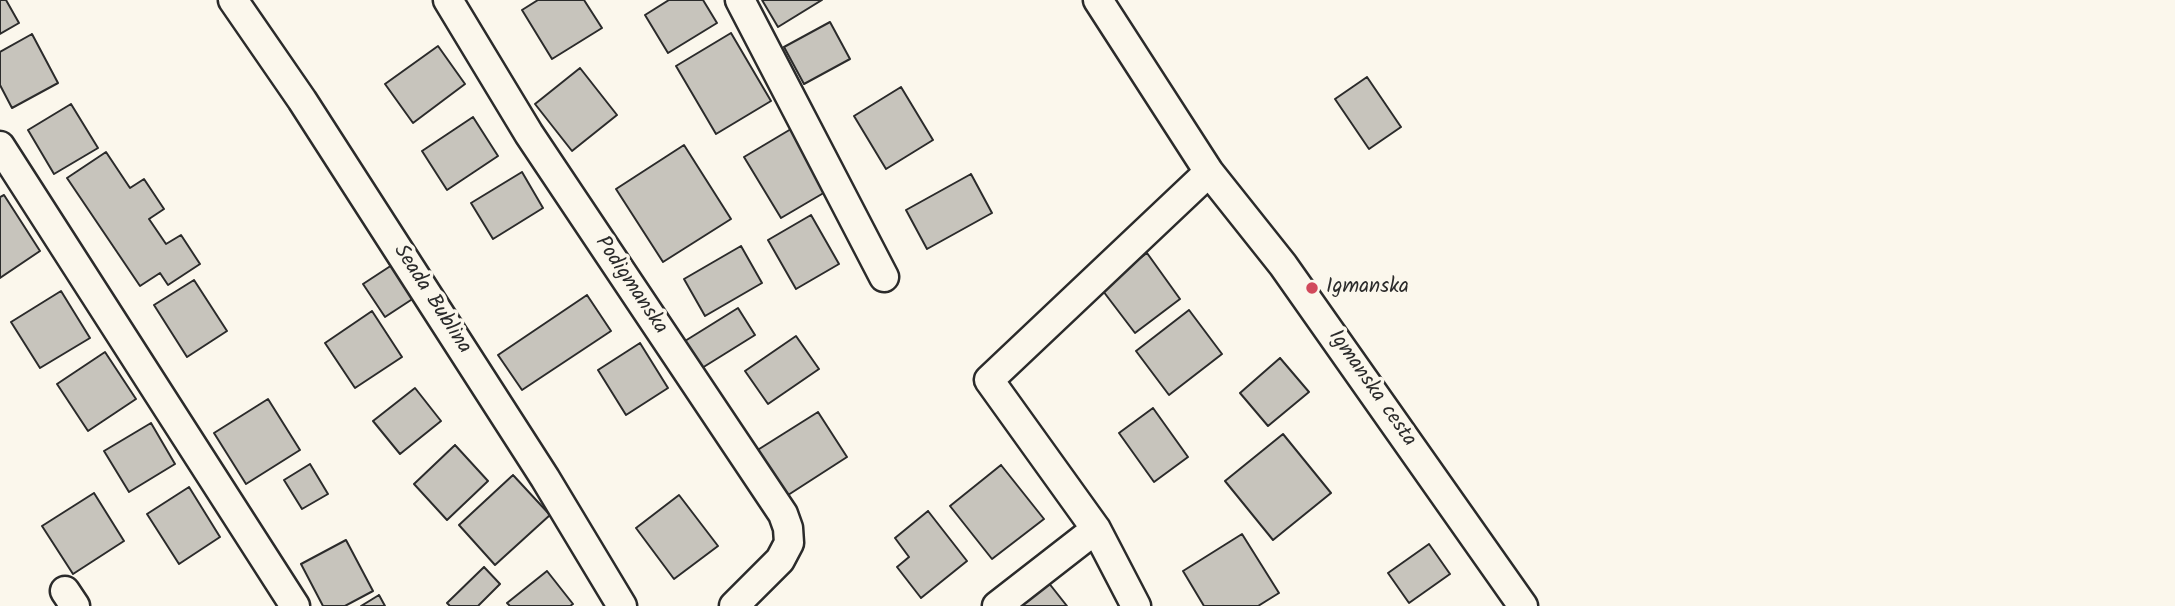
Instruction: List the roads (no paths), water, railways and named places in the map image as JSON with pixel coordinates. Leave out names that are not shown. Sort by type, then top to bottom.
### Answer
[{"type":"street","name":"Seada Bublina","points":[[233,0],[302,100],[516,432],[622,606]]},
{"type":"street","name":"Podigmanska","points":[[447,0],[529,134],[783,514],[789,543],[780,560],[734,606]]},
{"type":"street","points":[[740,0],[884,277]]},
{"type":"street","name":"Igmanska cesta","points":[[1098,0],[1209,172],[1283,265],[1523,606]]},
{"type":"street","points":[[0,146],[295,606]]},
{"type":"street","points":[[1136,606],[1096,529],[989,380],[1209,172]]},
{"type":"street","points":[[997,606],[1096,529]]},
{"type":"place","name":"Igmanska","points":[[1312,288]]}]
